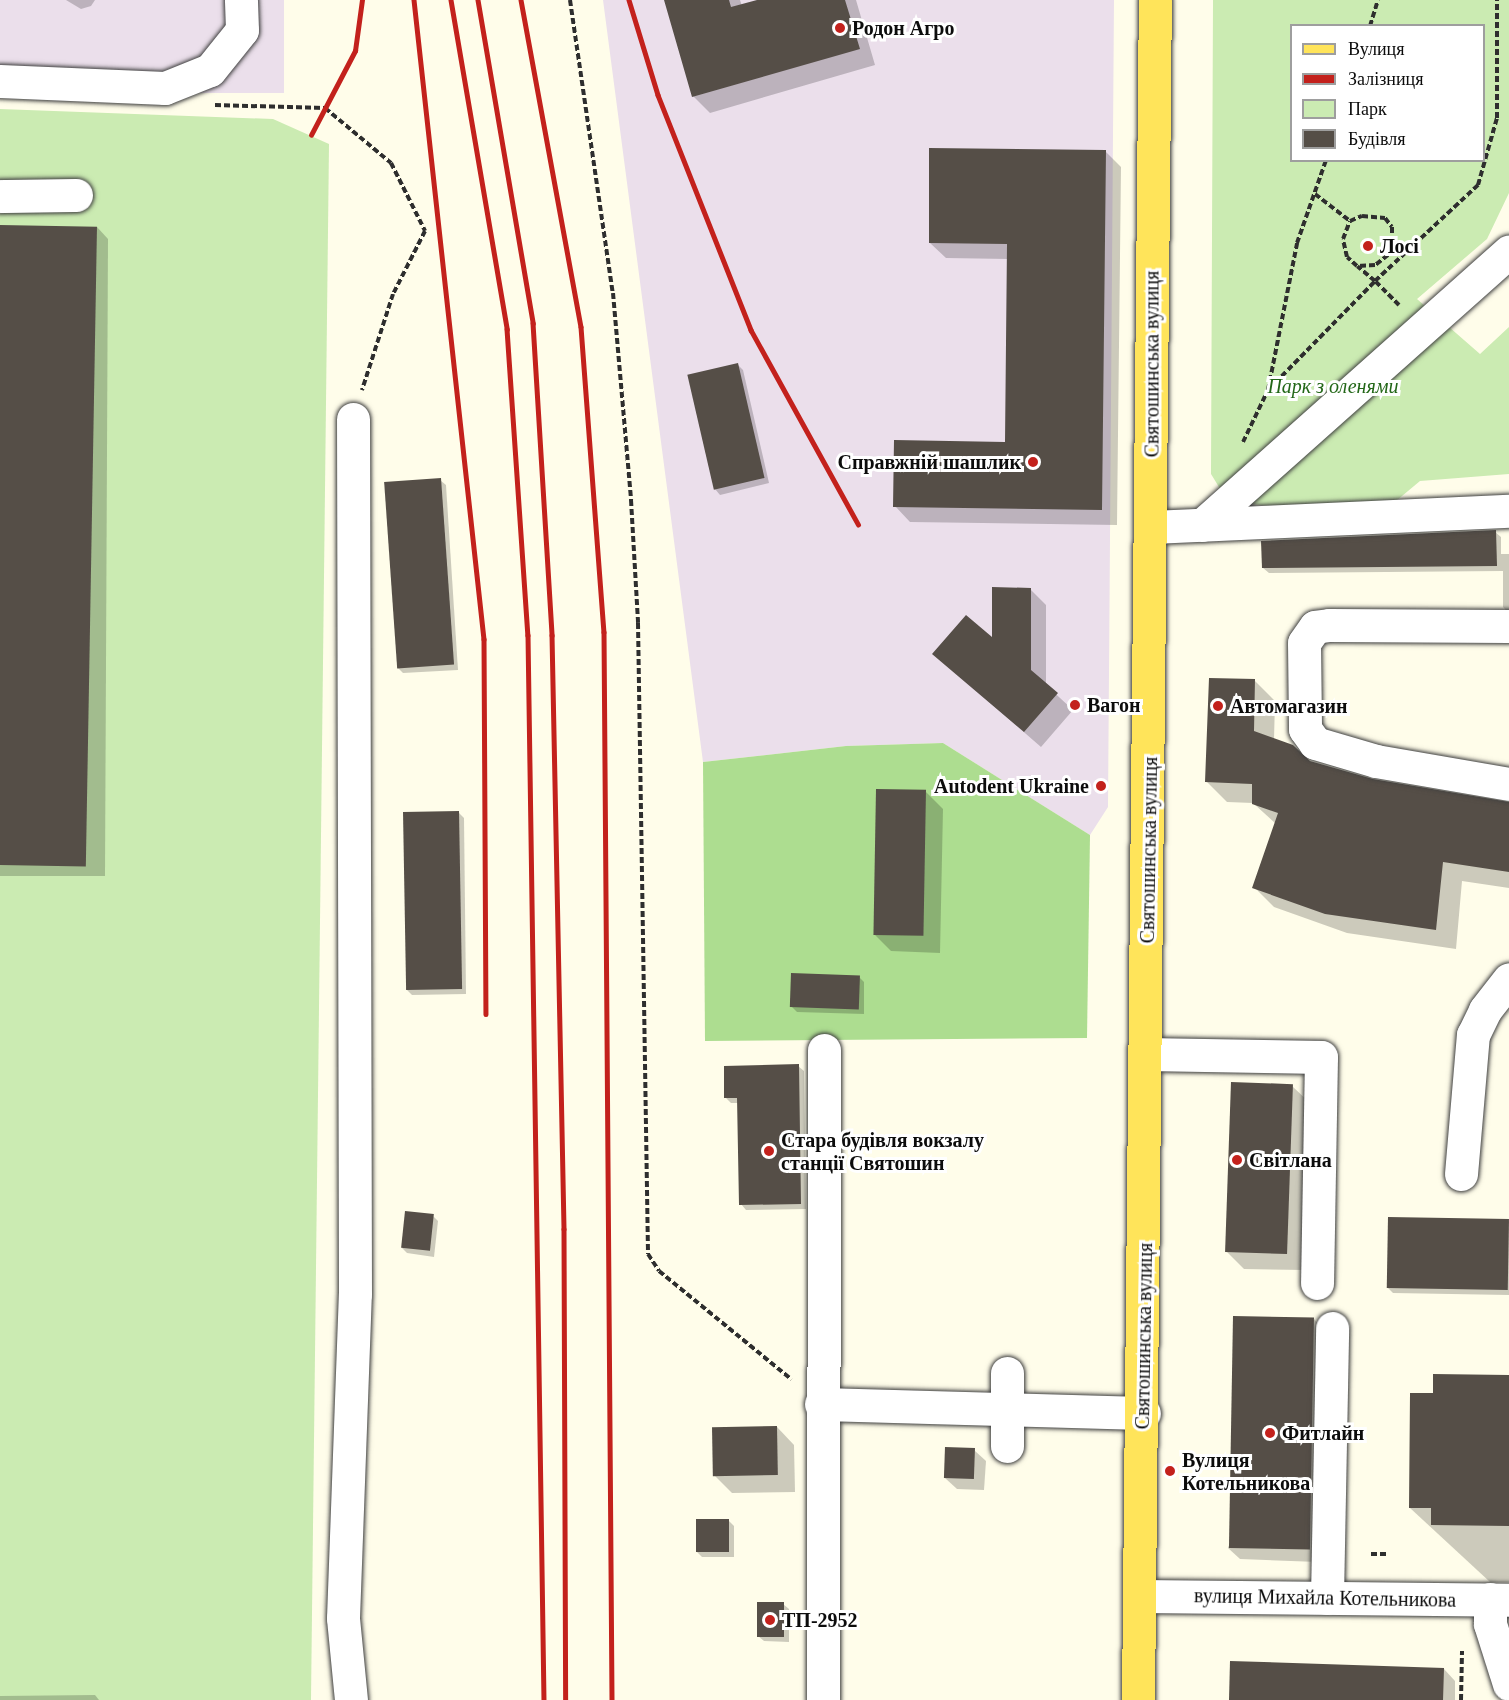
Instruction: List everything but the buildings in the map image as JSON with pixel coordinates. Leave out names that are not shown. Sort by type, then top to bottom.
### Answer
[{"type":"main road","name":"Святошинська вулиця","points":[[1138,1700],[1144,1413],[1155,0]]},
{"type":"street","points":[[0,81],[165,88],[210,70],[242,30],[241,0]]},
{"type":"street","points":[[0,196],[76,195]]},
{"type":"street","points":[[1202,525],[1509,251]]},
{"type":"street","points":[[351,1700],[343,1618],[355,1294],[353,419]]},
{"type":"street","points":[[1152,527],[1509,511]]},
{"type":"street","points":[[1509,626],[1329,625],[1315,627],[1304,643],[1305,729],[1315,742],[1376,761],[1509,784]]},
{"type":"street","points":[[1461,1174],[1473,1035],[1485,1010],[1509,979]]},
{"type":"street","points":[[823,1700],[821,1404],[824,1050]]},
{"type":"street","points":[[1147,1054],[1321,1057],[1317,1283]]},
{"type":"street","points":[[1327,1598],[1332,1328]]},
{"type":"street","points":[[1007,1373],[1007,1446]]},
{"type":"street","points":[[821,1404],[1144,1413]]},
{"type":"street","name":"вулиця Михайла Котельникова","points":[[1140,1596],[1500,1599]]},
{"type":"street","points":[[1500,1599],[1490,1624],[1509,1684]]},
{"type":"path","points":[[570,0],[614,293],[631,500],[638,635],[648,1254],[659,1271],[821,1404]]},
{"type":"path","points":[[1371,24],[1378,0]]},
{"type":"path","points":[[1485,160],[1497,118],[1497,0]]},
{"type":"path","points":[[208,105],[325,108],[391,163],[425,231],[393,294],[353,419]]},
{"type":"path","points":[[1241,446],[1268,390],[1297,243],[1325,162]]},
{"type":"path","points":[[1268,390],[1409,247],[1478,185],[1485,162]]},
{"type":"path","points":[[1315,194],[1350,221]]},
{"type":"path","points":[[1357,266],[1375,265],[1388,255],[1392,243],[1392,227],[1385,218],[1362,216],[1350,221],[1343,239],[1347,257],[1357,266],[1375,281],[1421,328]]},
{"type":"path","points":[[1392,243],[1409,247]]},
{"type":"path","points":[[1371,1554],[1387,1554]]},
{"type":"path","points":[[1461,1700],[1462,1645]]},
{"type":"shaded area","points":[[0,0],[284,0],[284,93],[0,93]]},
{"type":"shaded area","points":[[603,0],[1114,0],[1108,807],[1090,835],[943,743],[846,746],[703,762]]},
{"type":"green space","name":"Парк з оленями","points":[[1213,0],[1509,0],[1509,193],[1487,239],[1417,299],[1480,354],[1509,327],[1509,474],[1420,481],[1390,506],[1283,508],[1244,503],[1222,492],[1211,474]]},
{"type":"green space","points":[[0,109],[273,119],[329,144],[311,1700],[0,1700]]},
{"type":"green space","points":[[943,743],[1090,835],[1087,1038],[705,1041],[703,762],[846,746]]},
{"type":"railway","points":[[311,135],[355,51],[362,0]]},
{"type":"railway","points":[[414,0],[484,639],[486,1014]]},
{"type":"railway","points":[[451,0],[507,329],[528,635],[544,1700]]},
{"type":"railway","points":[[478,0],[533,323],[552,635],[564,1229],[566,1700]]},
{"type":"railway","points":[[521,0],[581,327],[604,632],[612,1700]]},
{"type":"railway","points":[[629,0],[658,95],[751,330],[858,524]]},
{"type":"place","name":"Родон Агро","points":[[840,28]]},
{"type":"place","name":"Лосі","points":[[1368,246]]},
{"type":"place","name":"Справжній шашлик","points":[[1033,462]]},
{"type":"place","name":"Вагон","points":[[1075,705]]},
{"type":"place","name":"Автомагазин","points":[[1218,706]]},
{"type":"place","name":"Autodent Ukraine","points":[[1101,786]]},
{"type":"place","name":"Стара будівля вокзалу станції Святошин","points":[[769,1151]]},
{"type":"place","name":"Світлана","points":[[1237,1160]]},
{"type":"place","name":"Фитлайн","points":[[1270,1433]]},
{"type":"place","name":"Вулиця Котельникова","points":[[1170,1471]]},
{"type":"place","name":"ТП-2952","points":[[770,1620]]}]
